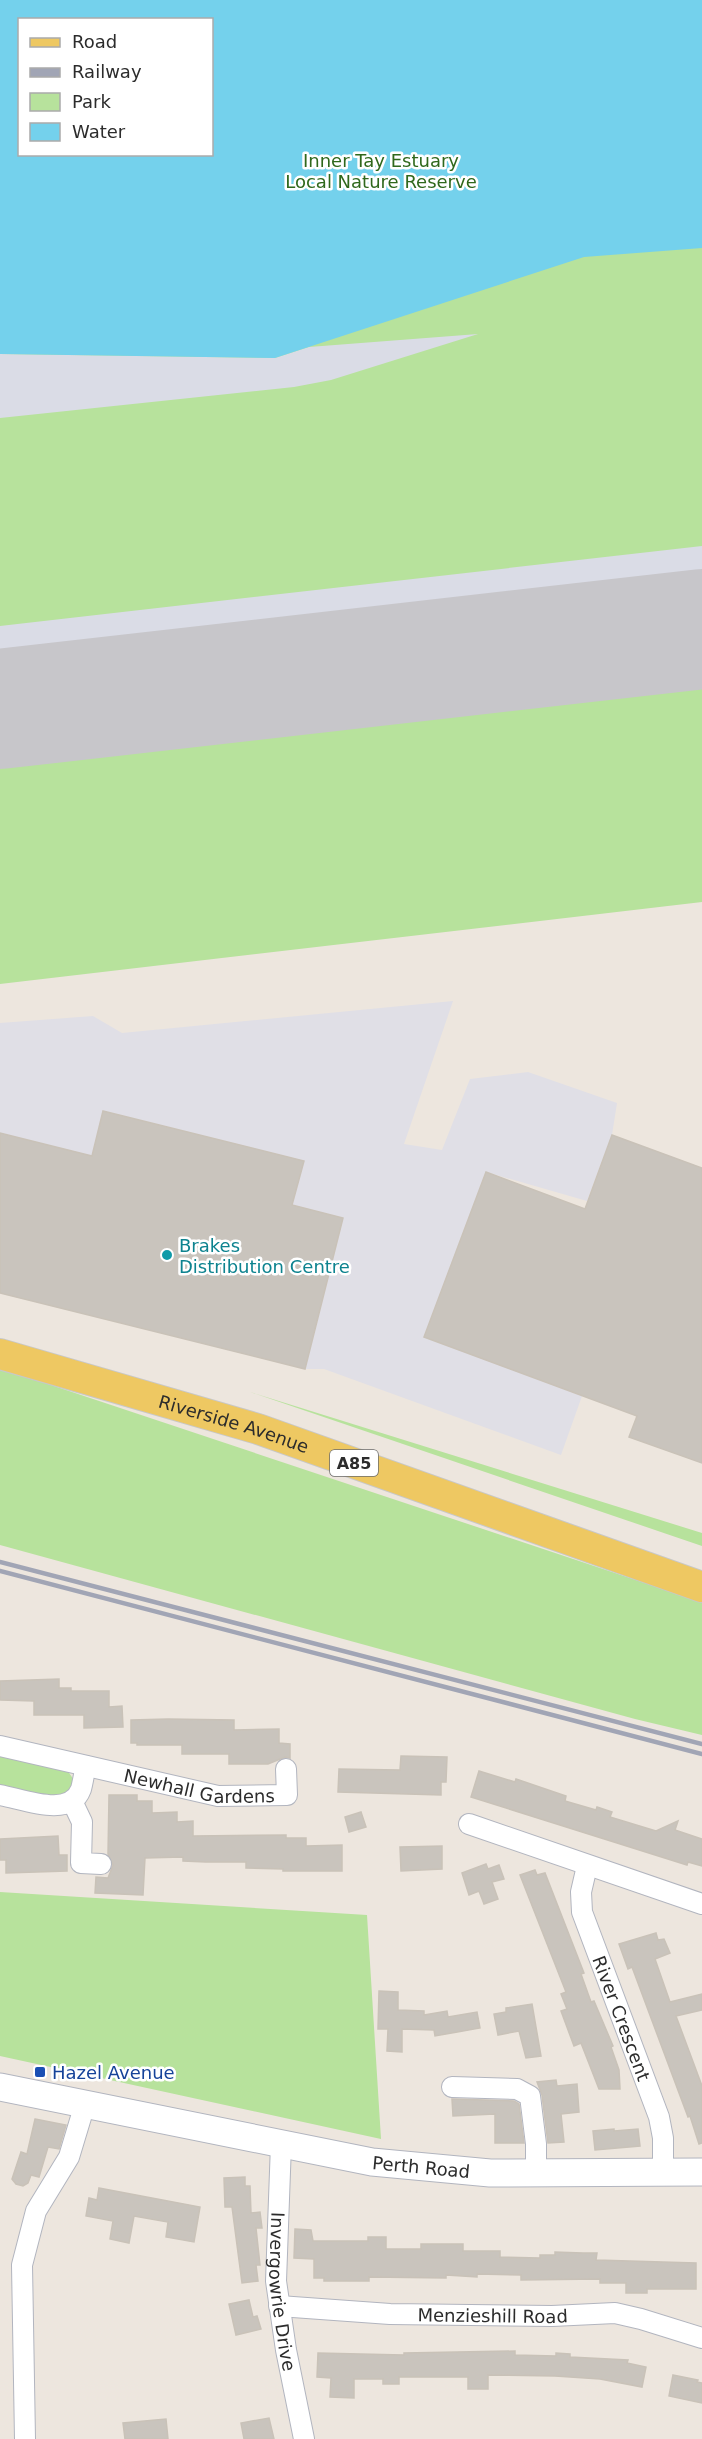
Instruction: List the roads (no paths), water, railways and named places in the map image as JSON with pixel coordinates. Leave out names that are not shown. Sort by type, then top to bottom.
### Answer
[{"type":"main road","name":"Riverside Avenue","points":[[0,1354],[258,1429],[702,1587]]},
{"type":"street","name":"Newhall Gardens","points":[[0,1746],[218,1796],[287,1795],[286,1769]]},
{"type":"street","points":[[0,1795],[59,1807],[72,1801],[80,1791],[86,1766]]},
{"type":"street","points":[[72,1801],[82,1822],[81,1863],[101,1864]]},
{"type":"street","points":[[469,1824],[702,1904]]},
{"type":"street","name":"River Crescent","points":[[586,1866],[581,1892],[582,1912],[659,2117],[663,2138],[663,2172]]},
{"type":"street","points":[[452,2087],[517,2089],[530,2096],[536,2144],[536,2172]]},
{"type":"street","name":"Perth Road","points":[[12,2090],[372,2162],[490,2172],[702,2172]]},
{"type":"street","points":[[25,2439],[22,2265],[36,2211],[69,2157],[85,2104]]},
{"type":"street","name":"Invergowrie Drive","points":[[281,2144],[276,2281],[286,2350],[304,2439]]},
{"type":"street","name":"Menzieshill Road","points":[[279,2306],[390,2314],[552,2316],[615,2313],[702,2338]]},
{"type":"water","name":"Inner Tay Estuary Local Nature Reserve","points":[[0,0],[702,0],[702,248],[584,257],[275,358],[0,354]]},
{"type":"railway","points":[[0,1562],[702,1744]]},
{"type":"railway","points":[[0,1571],[702,1754]]},
{"type":"place","name":"Brakes Distribution Centre","points":[[167,1255]]},
{"type":"place","name":"Hazel Avenue","points":[[40,2072]]}]
